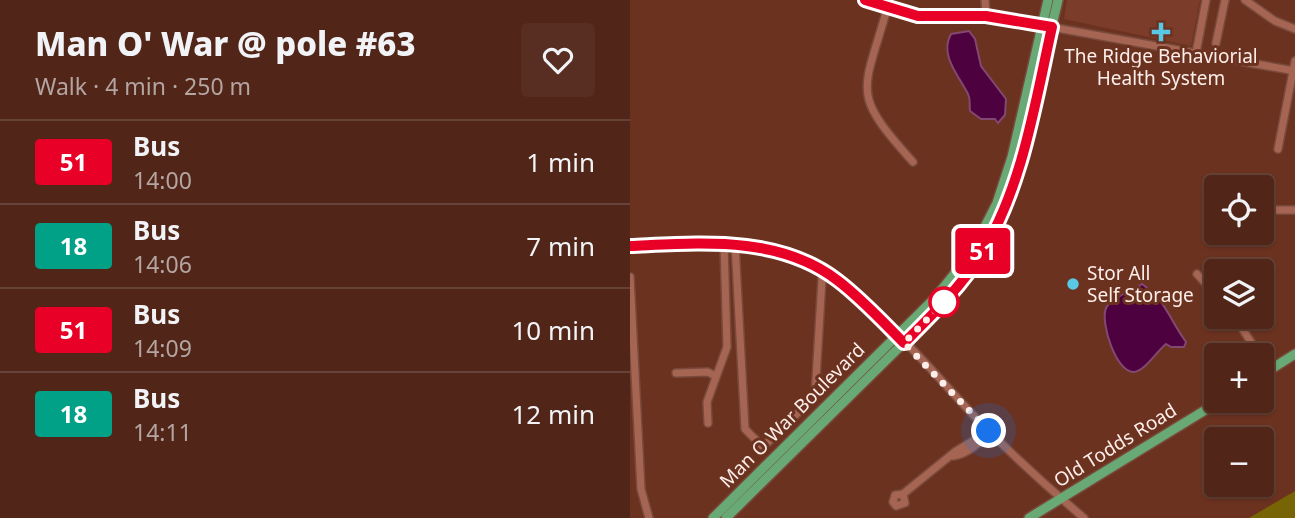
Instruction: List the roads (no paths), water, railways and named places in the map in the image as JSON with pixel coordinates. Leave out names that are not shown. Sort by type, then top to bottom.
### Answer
[{"type":"main road","name":"Man O War Boulevard","points":[[1047,26],[1048,0]]},
{"type":"main road","name":"Man O War Boulevard","points":[[726,518],[901,339],[959,270],[991,216],[1012,157],[1047,26],[1058,0]]},
{"type":"main road","name":"Man O War Boulevard","points":[[713,518],[901,339]]},
{"type":"main road","points":[[1274,369],[1293,359]]},
{"type":"main road","name":"Old Todds Road","points":[[1029,518],[1204,411]]},
{"type":"street","points":[[865,0],[887,9],[927,17],[986,16],[1294,71]]},
{"type":"street","points":[[985,0],[986,16]]},
{"type":"street","points":[[1196,53],[1206,0]]},
{"type":"street","points":[[1216,43],[1226,0]]},
{"type":"street","points":[[1245,0],[1275,21],[1295,29]]},
{"type":"street","points":[[887,9],[868,68],[868,100],[877,121],[913,162]]},
{"type":"street","points":[[1278,149],[1295,61]]},
{"type":"street","points":[[1274,210],[1295,210]]},
{"type":"street","points":[[708,423],[707,402],[727,347],[724,244]]},
{"type":"street","points":[[736,244],[745,429],[763,447],[815,396],[822,279],[827,274]]},
{"type":"street","points":[[630,246],[736,244],[782,253],[827,274],[901,339],[989,431],[1084,518]]},
{"type":"street","points":[[1197,274],[1204,282]]},
{"type":"street","points":[[630,277],[633,387],[641,489],[649,518]]},
{"type":"street","points":[[676,373],[708,372],[715,376]]},
{"type":"street","points":[[903,494],[953,456],[984,439],[989,431]]},
{"type":"place","name":"The Ridge Behaviorial Health System","points":[[1161,32]]},
{"type":"place","name":"Stor All Self Storage","points":[[1073,284]]}]
